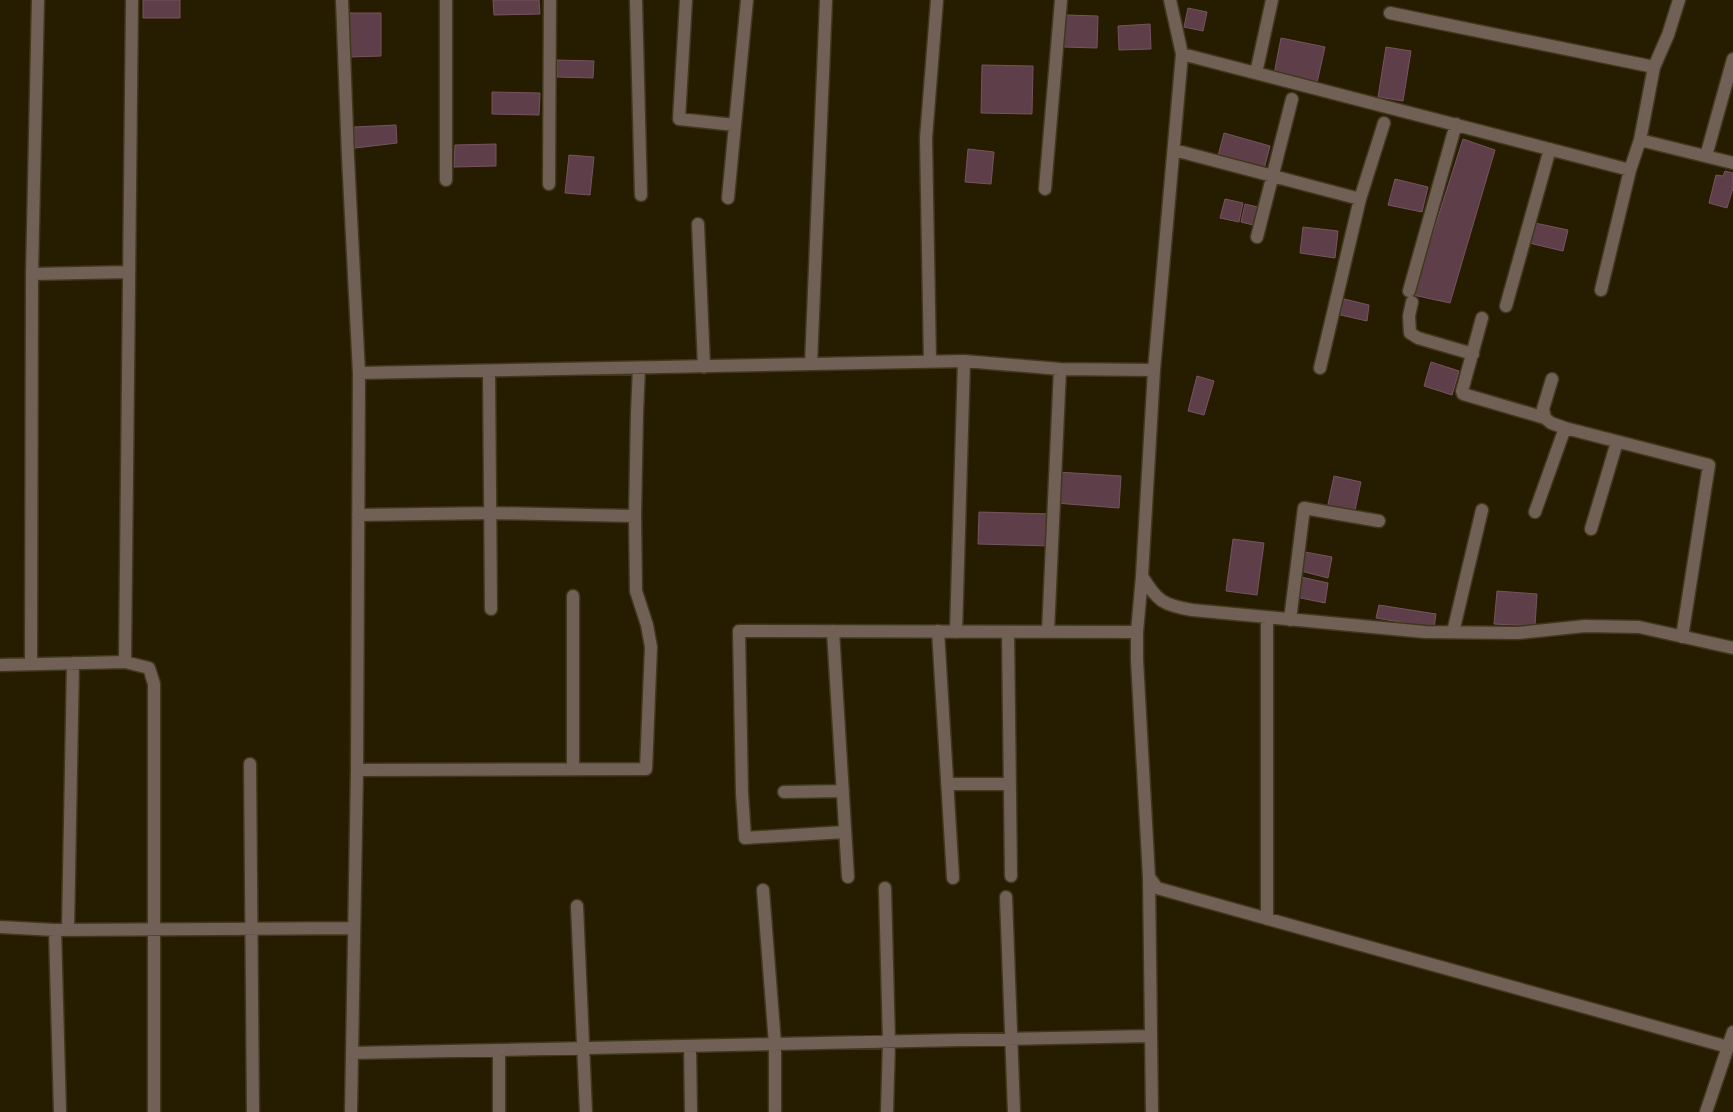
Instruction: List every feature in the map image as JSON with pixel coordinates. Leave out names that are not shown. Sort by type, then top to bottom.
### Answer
[{"type":"street","points":[[31,664],[32,274],[38,0]]},
{"type":"street","points":[[125,662],[132,0]]},
{"type":"street","points":[[342,0],[359,373],[351,1112]]},
{"type":"street","points":[[446,0],[446,180]]},
{"type":"street","points":[[550,0],[550,184]]},
{"type":"street","points":[[636,0],[641,195]]},
{"type":"street","points":[[686,0],[679,119],[735,125]]},
{"type":"street","points":[[728,198],[747,0]]},
{"type":"street","points":[[811,364],[826,0]]},
{"type":"street","points":[[930,362],[926,138],[937,0]]},
{"type":"street","points":[[1045,189],[1061,0]]},
{"type":"street","points":[[1152,1112],[1149,877],[1137,632],[1154,370],[1182,54],[1170,0]]},
{"type":"street","points":[[1256,73],[1272,0]]},
{"type":"street","points":[[1601,290],[1630,170],[1640,140],[1654,67],[1668,35],[1679,0]]},
{"type":"street","points":[[1390,13],[1654,67]]},
{"type":"street","points":[[1182,54],[1630,170]]},
{"type":"street","points":[[1706,156],[1733,59]]},
{"type":"street","points":[[1256,237],[1292,99]]},
{"type":"street","points":[[1320,368],[1360,199],[1384,122]]},
{"type":"street","points":[[1456,124],[1410,297],[1410,333],[1418,338],[1473,354]]},
{"type":"street","points":[[1640,140],[1733,163]]},
{"type":"street","points":[[1506,306],[1550,149]]},
{"type":"street","points":[[1174,150],[1360,199]]},
{"type":"street","points":[[698,224],[704,367]]},
{"type":"street","points":[[32,274],[129,272]]},
{"type":"street","points":[[1482,318],[1462,391],[1463,394],[1545,418],[1551,423],[1564,428],[1709,464],[1682,637]]},
{"type":"street","points":[[359,373],[964,361],[1060,369],[1154,370]]},
{"type":"street","points":[[956,632],[964,361]]},
{"type":"street","points":[[356,770],[646,769],[651,646],[647,625],[636,591],[635,516],[639,368]]},
{"type":"street","points":[[1048,632],[1060,369]]},
{"type":"street","points":[[489,371],[491,609]]},
{"type":"street","points":[[1545,418],[1543,409],[1552,379]]},
{"type":"street","points":[[1535,512],[1564,428]]},
{"type":"street","points":[[1591,529],[1616,442]]},
{"type":"street","points":[[1290,620],[1304,508],[1379,522]]},
{"type":"street","points":[[1453,632],[1482,510]]},
{"type":"street","points":[[358,515],[490,513],[635,516]]},
{"type":"street","points":[[1142,576],[1154,595],[1170,606],[1192,610],[1424,632],[1518,633],[1585,626],[1638,627],[1733,648]]},
{"type":"street","points":[[573,596],[573,769]]},
{"type":"street","points":[[1267,617],[1267,919]]},
{"type":"street","points":[[846,832],[745,838],[742,793],[739,631],[1137,632]]},
{"type":"street","points":[[833,631],[848,877]]},
{"type":"street","points":[[938,631],[953,878]]},
{"type":"street","points":[[1008,632],[1011,876]]},
{"type":"street","points":[[0,665],[125,662],[149,668],[154,684],[154,1112]]},
{"type":"street","points":[[68,930],[72,663]]},
{"type":"street","points":[[250,764],[253,1112]]},
{"type":"street","points":[[947,784],[1010,784]]},
{"type":"street","points":[[784,792],[843,791]]},
{"type":"street","points":[[1149,877],[1157,888],[1728,1047]]},
{"type":"street","points":[[885,888],[889,1042],[887,1112]]},
{"type":"street","points":[[763,890],[775,1044],[775,1110]]},
{"type":"street","points":[[1006,897],[1014,1112]]},
{"type":"street","points":[[577,906],[586,1112]]},
{"type":"street","points":[[0,928],[68,930],[354,928]]},
{"type":"street","points":[[55,930],[60,1112]]},
{"type":"street","points":[[1706,1112],[1733,1032]]},
{"type":"street","points":[[352,1053],[1151,1036]]},
{"type":"street","points":[[690,1046],[691,1112]]},
{"type":"street","points":[[499,1050],[499,1112]]},
{"type":"building","points":[[143,0],[180,0],[180,18],[143,18]]},
{"type":"building","points":[[493,0],[539,0],[540,14],[494,15]]},
{"type":"building","points":[[1188,8],[1207,12],[1203,31],[1184,27]]},
{"type":"building","points":[[347,13],[381,13],[381,56],[348,57]]},
{"type":"building","points":[[1066,15],[1098,16],[1097,48],[1064,47]]},
{"type":"building","points":[[1150,24],[1151,49],[1119,50],[1118,26]]},
{"type":"building","points":[[1281,38],[1325,47],[1317,83],[1274,74]]},
{"type":"building","points":[[1386,47],[1411,51],[1403,101],[1378,97]]},
{"type":"building","points":[[557,60],[594,61],[593,78],[557,77]]},
{"type":"building","points":[[982,65],[1033,66],[1032,114],[981,113]]},
{"type":"building","points":[[492,92],[540,93],[539,115],[492,114]]},
{"type":"building","points":[[396,125],[397,143],[355,148],[354,127]]},
{"type":"building","points":[[1224,133],[1270,146],[1264,169],[1218,156]]},
{"type":"building","points":[[1463,139],[1495,150],[1450,303],[1413,295]]},
{"type":"building","points":[[496,144],[496,166],[454,167],[455,145]]},
{"type":"building","points":[[968,149],[994,152],[991,184],[965,182]]},
{"type":"building","points":[[569,155],[594,157],[590,195],[565,193]]},
{"type":"building","points":[[1725,171],[1733,173],[1733,188],[1727,208],[1709,203],[1716,175],[1723,176]]},
{"type":"building","points":[[1395,179],[1428,187],[1422,212],[1388,205]]},
{"type":"building","points":[[1225,199],[1243,203],[1239,222],[1220,218]]},
{"type":"building","points":[[1245,204],[1262,208],[1257,226],[1241,222]]},
{"type":"building","points":[[1535,223],[1568,230],[1563,251],[1529,243]]},
{"type":"building","points":[[1303,227],[1338,231],[1335,258],[1300,253]]},
{"type":"building","points":[[1340,298],[1369,305],[1367,321],[1336,314]]},
{"type":"building","points":[[1431,362],[1459,371],[1452,395],[1424,386]]},
{"type":"building","points":[[1197,376],[1214,381],[1204,415],[1188,411]]},
{"type":"building","points":[[1058,472],[1121,476],[1119,508],[1056,503]]},
{"type":"building","points":[[1334,476],[1361,482],[1354,515],[1327,509]]},
{"type":"building","points":[[979,512],[1052,514],[1051,546],[978,544]]},
{"type":"building","points":[[1233,539],[1264,543],[1257,595],[1226,591]]},
{"type":"building","points":[[1305,552],[1332,557],[1328,578],[1301,571]]},
{"type":"building","points":[[1301,577],[1328,583],[1325,603],[1296,597]]},
{"type":"building","points":[[1497,591],[1537,594],[1535,626],[1494,624]]},
{"type":"building","points":[[1379,605],[1436,614],[1434,628],[1376,618]]}]
